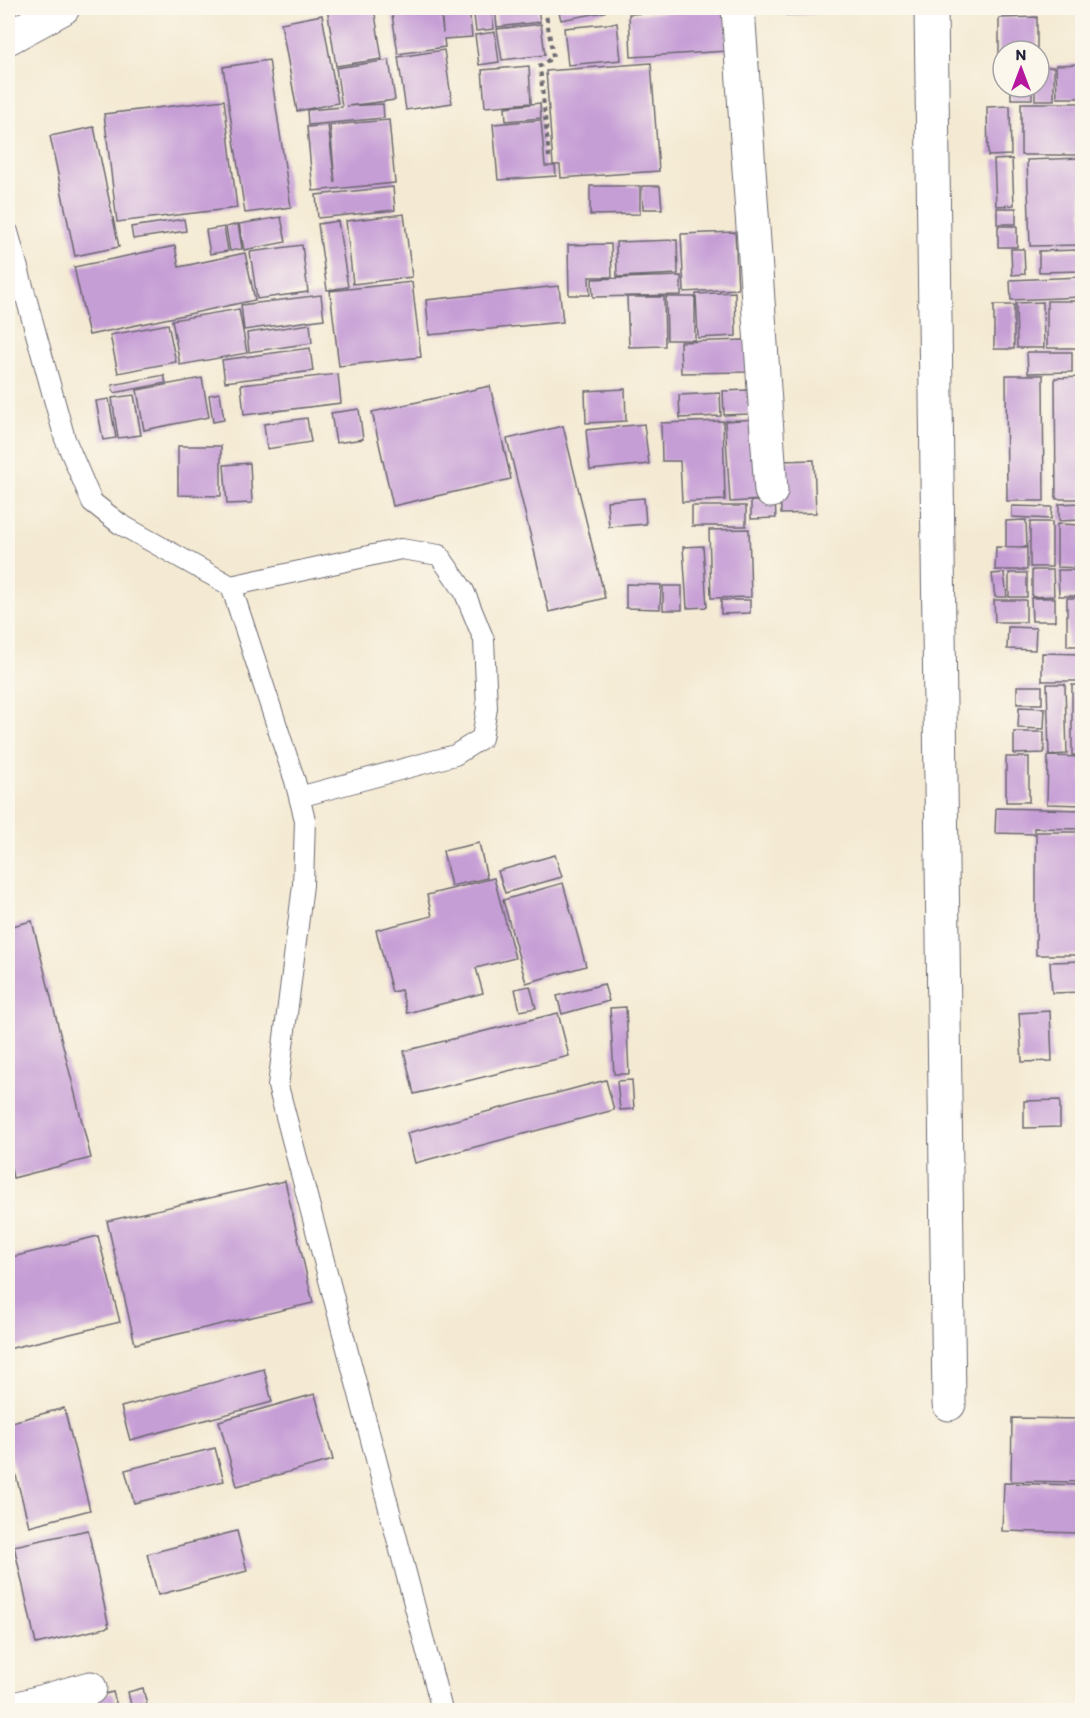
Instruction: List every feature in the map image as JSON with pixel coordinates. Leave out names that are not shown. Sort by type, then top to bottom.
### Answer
[{"type":"street","points":[[8,38],[63,8]]},
{"type":"street","points":[[738,8],[771,491]]},
{"type":"street","points":[[931,8],[949,1404]]},
{"type":"street","points":[[12,1710],[90,1688]]},
{"type":"lane","points":[[8,232],[65,440],[92,502],[120,524],[231,586],[401,549],[439,555],[464,591],[484,640],[487,708],[482,738],[455,755],[299,797]]},
{"type":"lane","points":[[231,586],[305,820],[303,885],[278,1086],[442,1710]]},
{"type":"path","points":[[545,8],[553,57],[540,66],[549,157]]},
{"type":"building","points":[[327,8],[374,8],[382,59],[336,66]]},
{"type":"building","points":[[391,8],[440,8],[443,33],[441,8],[469,8],[472,37],[444,39],[445,47],[398,54]]},
{"type":"building","points":[[473,8],[491,8],[494,29],[476,31]]},
{"type":"building","points":[[495,8],[538,8],[540,22],[497,27]]},
{"type":"building","points":[[558,8],[604,8],[605,12],[561,20]]},
{"type":"building","points":[[786,8],[814,8],[814,14],[786,15]]},
{"type":"building","points":[[725,9],[728,51],[631,57],[629,14]]},
{"type":"building","points":[[322,15],[338,103],[297,111],[281,23]]},
{"type":"building","points":[[1037,17],[1037,39],[999,39],[999,18]]},
{"type":"building","points":[[617,23],[621,60],[568,65],[564,28]]},
{"type":"building","points":[[541,24],[545,55],[502,60],[497,29]]},
{"type":"building","points":[[495,32],[499,62],[479,65],[475,35]]},
{"type":"building","points":[[444,50],[452,103],[406,110],[398,57]]},
{"type":"building","points":[[269,60],[291,207],[245,213],[223,67]]},
{"type":"building","points":[[389,60],[395,100],[347,106],[383,104],[384,118],[308,125],[307,110],[342,107],[336,68]]},
{"type":"building","points":[[651,63],[659,171],[561,178],[560,165],[553,165],[546,71]]},
{"type":"building","points":[[1082,64],[1082,98],[1057,98],[1056,65]]},
{"type":"building","points":[[529,66],[531,103],[485,107],[482,70]]},
{"type":"building","points":[[1051,67],[1054,67],[1054,100],[1035,100],[1051,99]]},
{"type":"building","points":[[224,100],[237,208],[117,222],[104,114]]},
{"type":"building","points":[[540,103],[541,118],[506,121],[505,107]]},
{"type":"building","points":[[1021,103],[1082,103],[1082,155],[1021,155]]},
{"type":"building","points":[[1010,106],[1011,155],[988,156],[987,107]]},
{"type":"building","points":[[389,120],[395,183],[313,191],[307,127],[328,125],[335,183],[330,125]]},
{"type":"building","points":[[541,120],[545,166],[555,166],[556,176],[498,180],[493,124]]},
{"type":"building","points":[[94,127],[119,247],[75,256],[50,136]]},
{"type":"building","points":[[1082,158],[1082,245],[1030,246],[1027,160]]},
{"type":"building","points":[[1012,159],[1014,205],[996,206],[994,160]]},
{"type":"building","points":[[590,186],[640,186],[640,214],[590,215]]},
{"type":"building","points":[[642,186],[660,186],[662,209],[643,209]]},
{"type":"building","points":[[393,187],[395,210],[318,218],[316,195]]},
{"type":"building","points":[[997,208],[1016,208],[1016,224],[997,224]]},
{"type":"building","points":[[404,214],[412,277],[353,284],[346,221]]},
{"type":"building","points":[[281,217],[286,242],[244,250],[239,224]]},
{"type":"building","points":[[184,219],[186,231],[133,239],[131,227]]},
{"type":"building","points":[[338,221],[348,287],[327,290],[318,224]]},
{"type":"building","points":[[238,224],[242,249],[230,251],[226,227]]},
{"type":"building","points":[[998,226],[1017,226],[1017,247],[998,247]]},
{"type":"building","points":[[224,227],[228,251],[210,254],[206,230]]},
{"type":"building","points":[[735,232],[738,289],[684,292],[681,234]]},
{"type":"building","points":[[677,240],[678,274],[617,277],[616,242]]},
{"type":"building","points":[[611,244],[612,277],[589,277],[590,295],[569,295],[568,245]]},
{"type":"building","points":[[302,245],[308,292],[257,299],[250,252]]},
{"type":"building","points":[[175,246],[179,267],[245,253],[255,300],[89,335],[74,267]]},
{"type":"building","points":[[1011,249],[1024,249],[1025,274],[1012,275]]},
{"type":"building","points":[[1082,250],[1082,271],[1039,272],[1039,251]]},
{"type":"building","points":[[681,276],[681,295],[593,297],[592,279]]},
{"type":"building","points":[[1081,277],[1082,297],[1011,300],[1010,280]]},
{"type":"building","points":[[412,282],[421,357],[339,366],[330,291]]},
{"type":"building","points":[[559,286],[563,322],[429,335],[426,300]]},
{"type":"building","points":[[735,292],[736,336],[698,338],[696,294]]},
{"type":"building","points":[[321,295],[324,319],[244,330],[241,305]]},
{"type":"building","points":[[627,297],[664,297],[665,346],[629,347]]},
{"type":"building","points":[[666,297],[695,297],[695,340],[667,340]]},
{"type":"building","points":[[1047,301],[1082,301],[1082,348],[1047,348]]},
{"type":"building","points":[[1043,302],[1044,348],[1017,348],[1016,303]]},
{"type":"building","points":[[994,305],[1014,305],[1014,349],[994,349]]},
{"type":"building","points":[[239,309],[247,353],[180,365],[172,320]]},
{"type":"building","points":[[168,324],[176,362],[118,373],[110,335]]},
{"type":"building","points":[[310,324],[312,343],[249,352],[247,333]]},
{"type":"building","points":[[746,340],[747,372],[681,373],[680,342]]},
{"type":"building","points":[[310,348],[313,371],[225,382],[222,360]]},
{"type":"building","points":[[1027,352],[1072,352],[1072,372],[1028,373]]},
{"type":"building","points":[[338,374],[341,403],[244,415],[241,385]]},
{"type":"building","points":[[164,375],[166,383],[114,393],[112,385]]},
{"type":"building","points":[[1006,375],[1043,375],[1044,501],[1007,501]]},
{"type":"building","points":[[1082,377],[1082,499],[1056,499],[1055,378]]},
{"type":"building","points":[[202,378],[209,417],[144,430],[137,390]]},
{"type":"building","points":[[490,386],[511,479],[393,506],[372,412]]},
{"type":"building","points":[[625,389],[626,421],[586,423],[585,391]]},
{"type":"building","points":[[748,390],[749,414],[724,415],[723,391]]},
{"type":"building","points":[[220,393],[224,420],[213,422],[209,395]]},
{"type":"building","points":[[720,393],[721,416],[680,418],[679,395]]},
{"type":"building","points":[[134,395],[141,435],[118,438],[112,398]]},
{"type":"building","points":[[109,399],[116,438],[103,440],[96,401]]},
{"type":"building","points":[[359,409],[363,439],[336,443],[331,413]]},
{"type":"building","points":[[307,418],[311,442],[267,449],[264,424]]},
{"type":"building","points":[[757,419],[761,500],[730,502],[725,421]]},
{"type":"building","points":[[723,421],[725,500],[682,502],[680,461],[662,461],[661,423]]},
{"type":"building","points":[[644,424],[649,464],[590,470],[586,430]]},
{"type":"building","points":[[563,426],[605,598],[549,612],[507,439]]},
{"type":"building","points":[[178,446],[221,446],[221,496],[178,495]]},
{"type":"building","points":[[814,460],[816,513],[781,514],[780,461]]},
{"type":"building","points":[[250,463],[252,503],[227,504],[224,465]]},
{"type":"building","points":[[644,498],[646,524],[609,527],[607,501]]},
{"type":"building","points":[[751,501],[775,501],[776,518],[751,519]]},
{"type":"building","points":[[1082,503],[1082,520],[1059,521],[1059,504]]},
{"type":"building","points":[[692,506],[746,506],[746,526],[692,526]]},
{"type":"building","points":[[1012,506],[1052,507],[1051,519],[1012,517]]},
{"type":"building","points":[[1026,520],[1027,547],[1006,547],[1006,521]]},
{"type":"building","points":[[1030,522],[1052,522],[1052,567],[1030,567]]},
{"type":"building","points":[[1057,524],[1082,525],[1082,568],[1057,567]]},
{"type":"building","points":[[749,529],[751,597],[711,598],[709,530]]},
{"type":"building","points":[[703,546],[707,607],[687,608],[683,547]]},
{"type":"building","points":[[996,547],[1027,548],[1027,570],[995,570]]},
{"type":"building","points":[[1032,570],[1053,570],[1054,596],[1032,597]]},
{"type":"building","points":[[1058,570],[1082,570],[1082,596],[1059,596]]},
{"type":"building","points":[[1004,573],[1007,597],[995,597],[992,574]]},
{"type":"building","points":[[1009,573],[1027,573],[1027,597],[1009,597]]},
{"type":"building","points":[[626,584],[661,585],[660,609],[626,608]]},
{"type":"building","points":[[663,586],[682,586],[682,610],[663,610]]},
{"type":"building","points":[[1031,598],[1055,598],[1055,621],[1032,621]]},
{"type":"building","points":[[1067,598],[1082,598],[1082,646],[1067,646]]},
{"type":"building","points":[[721,600],[750,600],[750,613],[721,614]]},
{"type":"building","points":[[994,600],[1026,600],[1026,622],[995,622]]},
{"type":"building","points":[[1008,627],[1036,628],[1035,650],[1007,649]]},
{"type":"building","points":[[1042,653],[1082,654],[1082,681],[1042,681]]},
{"type":"building","points":[[1047,684],[1065,684],[1067,754],[1049,755]]},
{"type":"building","points":[[1072,685],[1082,685],[1082,755],[1072,755]]},
{"type":"building","points":[[1017,686],[1042,686],[1042,704],[1017,704]]},
{"type":"building","points":[[1019,707],[1045,708],[1044,729],[1018,728]]},
{"type":"building","points":[[1014,732],[1044,732],[1044,753],[1014,754]]},
{"type":"building","points":[[1048,756],[1082,757],[1082,805],[1047,804]]},
{"type":"building","points":[[1006,757],[1029,757],[1029,802],[1006,802]]},
{"type":"building","points":[[996,808],[1082,810],[1082,829],[1034,828],[1034,834],[995,833]]},
{"type":"building","points":[[1036,832],[1082,832],[1082,955],[1036,955]]},
{"type":"building","points":[[479,843],[487,878],[451,886],[443,851]]},
{"type":"building","points":[[555,855],[562,877],[505,893],[498,871]]},
{"type":"building","points":[[494,878],[515,958],[476,968],[483,993],[407,1013],[401,990],[392,992],[376,930],[432,916],[427,895]]},
{"type":"building","points":[[563,883],[586,966],[526,983],[503,900]]},
{"type":"building","points":[[32,921],[91,1158],[13,1178],[8,1155],[8,927]]},
{"type":"building","points":[[1082,961],[1082,992],[1052,993],[1050,962]]},
{"type":"building","points":[[604,984],[609,1001],[562,1014],[557,996]]},
{"type":"building","points":[[530,986],[536,1008],[520,1011],[515,989]]},
{"type":"building","points":[[626,1007],[629,1074],[614,1074],[610,1008]]},
{"type":"building","points":[[1050,1011],[1052,1061],[1022,1062],[1019,1013]]},
{"type":"building","points":[[558,1013],[569,1056],[414,1094],[404,1051]]},
{"type":"building","points":[[606,1080],[614,1110],[415,1163],[407,1133]]},
{"type":"building","points":[[632,1080],[634,1109],[620,1110],[617,1081]]},
{"type":"building","points":[[1060,1100],[1060,1127],[1024,1128],[1024,1101]]},
{"type":"building","points":[[285,1181],[313,1303],[135,1344],[107,1221]]},
{"type":"building","points":[[98,1236],[120,1322],[8,1349],[8,1258]]},
{"type":"building","points":[[264,1369],[272,1402],[130,1440],[121,1407]]},
{"type":"building","points":[[315,1394],[333,1460],[237,1486],[219,1421]]},
{"type":"building","points":[[64,1408],[90,1510],[29,1526],[8,1445],[8,1423]]},
{"type":"building","points":[[1012,1418],[1082,1419],[1082,1482],[1011,1481]]},
{"type":"building","points":[[215,1448],[224,1481],[134,1503],[125,1470]]},
{"type":"building","points":[[1004,1483],[1082,1485],[1082,1533],[1002,1531]]},
{"type":"building","points":[[88,1530],[109,1627],[36,1644],[14,1546]]},
{"type":"building","points":[[237,1531],[247,1571],[158,1595],[147,1554]]},
{"type":"building","points":[[143,1688],[148,1710],[132,1710],[128,1692]]},
{"type":"building","points":[[113,1692],[117,1706],[97,1710],[93,1697]]},
{"type":"building","points":[[90,1700],[94,1710],[70,1710]]},
{"type":"building","points":[[124,1706],[125,1710],[111,1710]]}]
